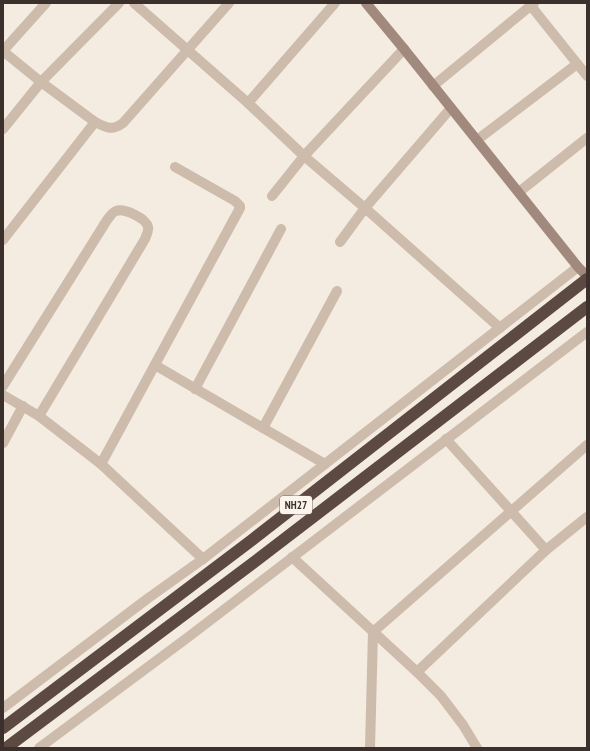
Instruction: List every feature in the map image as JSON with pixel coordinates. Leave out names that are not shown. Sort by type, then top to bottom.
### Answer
[{"type":"highway","name":"NH27","points":[[3,728],[252,540],[587,277]]},
{"type":"highway","name":"NH27","points":[[6,748],[257,560],[587,307]]},
{"type":"street","points":[[46,3],[3,51],[41,82],[95,122],[111,128],[118,127],[124,123],[229,3]]},
{"type":"street","points":[[3,129],[41,82],[118,3]]},
{"type":"street","points":[[134,3],[248,103],[304,156],[500,328]]},
{"type":"street","points":[[248,103],[335,3]]},
{"type":"street","points":[[366,3],[587,277]]},
{"type":"street","points":[[433,86],[533,4],[587,76]]},
{"type":"street","points":[[272,196],[304,156],[404,49]]},
{"type":"street","points":[[477,140],[577,64]]},
{"type":"street","points":[[340,242],[365,208],[451,108]]},
{"type":"street","points":[[3,240],[95,122]]},
{"type":"street","points":[[519,192],[587,138]]},
{"type":"street","points":[[101,464],[240,208],[235,201],[175,167]]},
{"type":"street","points":[[3,386],[107,220],[113,213],[123,210],[142,219],[148,228],[145,239],[39,416]]},
{"type":"street","points":[[195,388],[281,229]]},
{"type":"street","points":[[3,708],[147,599],[203,559],[578,267]]},
{"type":"street","points":[[263,428],[337,291]]},
{"type":"street","points":[[39,748],[187,638],[587,332]]},
{"type":"street","points":[[155,365],[324,464]]},
{"type":"street","points":[[3,395],[39,416],[101,464],[203,559]]},
{"type":"street","points":[[3,443],[23,406]]},
{"type":"street","points":[[446,439],[546,550]]},
{"type":"street","points":[[370,748],[373,632],[587,445]]},
{"type":"street","points":[[417,672],[546,550],[587,517]]},
{"type":"street","points":[[292,557],[441,696],[463,725],[477,748]]}]
